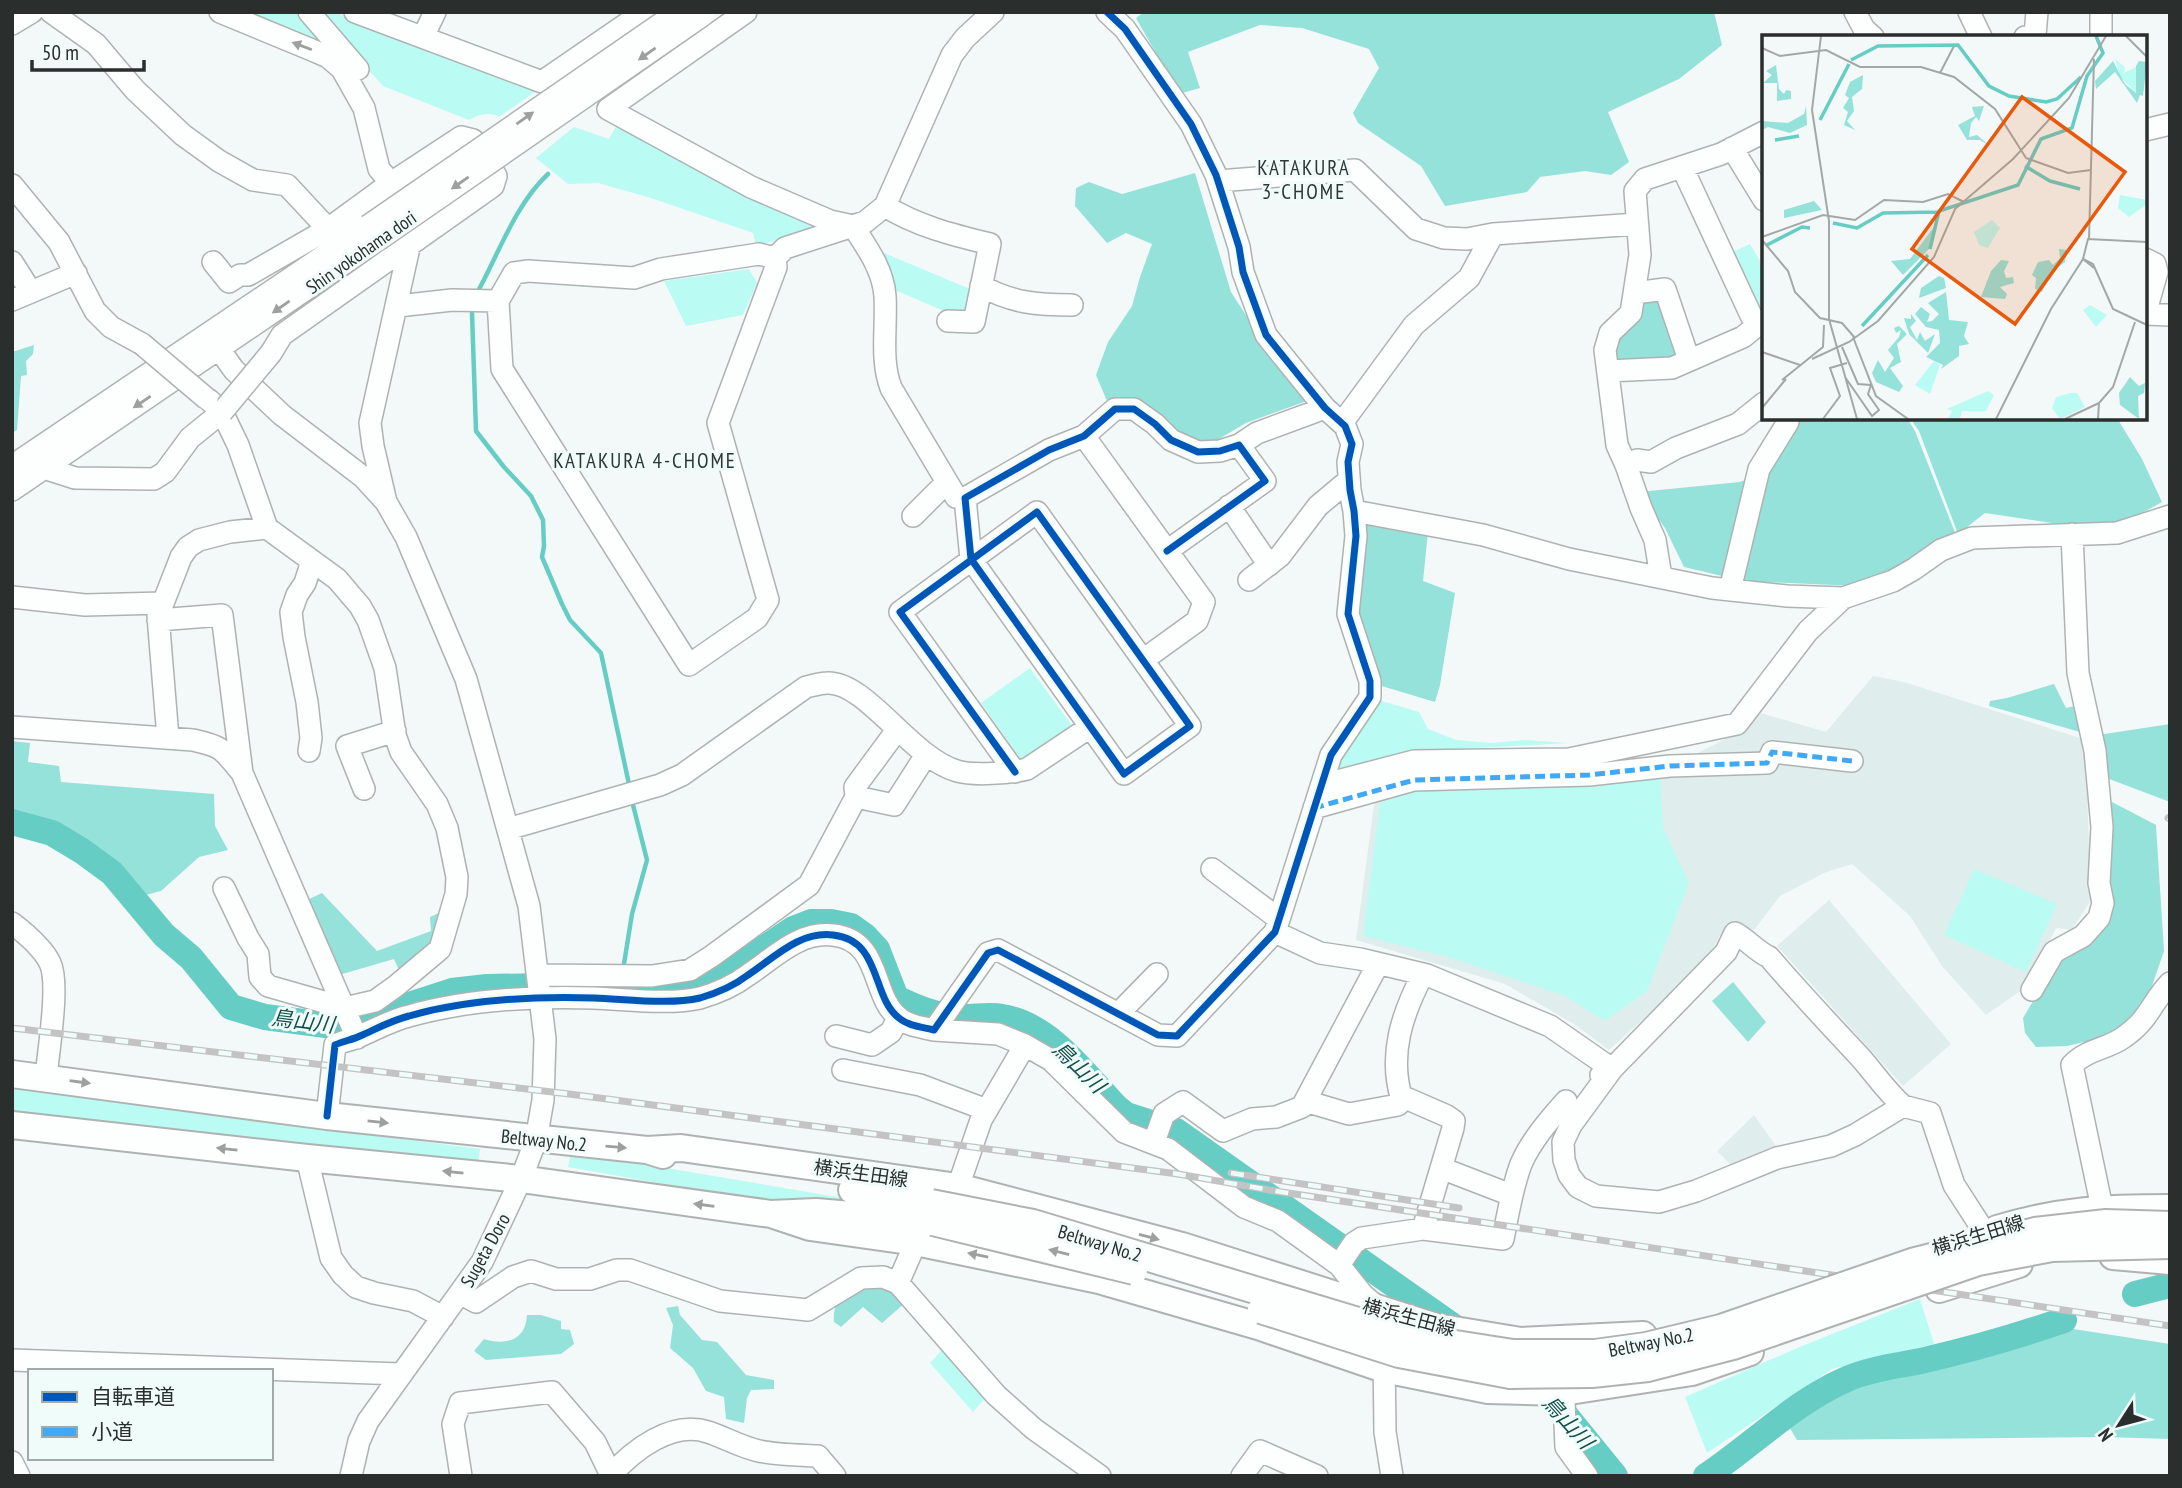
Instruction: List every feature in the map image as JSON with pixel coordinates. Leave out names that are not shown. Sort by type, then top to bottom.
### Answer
[{"type":"main road","name":"Beltway No.2","points":[[12,1074],[327,1116],[647,1150],[927,1222],[1142,1272],[1399,1354],[1510,1375],[1592,1374],[1648,1368],[1733,1346],[1978,1262],[2052,1248],[2170,1245]]},
{"type":"main road","name":"Beltway No.2","points":[[12,1125],[522,1179],[771,1214],[816,1212],[927,1222],[1033,1223],[1411,1337],[1513,1353],[1595,1353],[1646,1346],[1721,1328],[1915,1261],[2035,1231],[2106,1223],[2170,1225]]},
{"type":"main road","name":"横浜生田線","points":[[647,1150],[681,1148],[958,1187],[1182,1246],[1436,1327],[1521,1341],[1624,1338],[1709,1328],[1770,1309],[1924,1251],[2037,1217],[2102,1208],[2170,1208]]},
{"type":"main road","name":"横浜生田線","points":[[927,1222],[1099,1280],[1258,1326],[1384,1369],[1488,1390],[1563,1392],[1692,1372],[2029,1261],[2106,1255],[2170,1261]]},
{"type":"street","points":[[12,24],[32,12]]},
{"type":"street","points":[[51,12],[96,44],[135,90],[183,135],[219,161],[253,180],[287,186],[328,229]]},
{"type":"street","points":[[220,12],[328,57],[342,69],[364,107],[379,169],[388,180]]},
{"type":"street","points":[[309,12],[363,75],[372,92],[382,128],[388,180],[410,243],[370,423],[386,502]]},
{"type":"street","points":[[355,12],[608,109],[751,187],[830,221],[853,226],[875,260],[881,276],[885,294],[886,374],[891,388],[956,497],[965,498],[1049,450],[1084,436],[1115,409],[1134,409],[1171,440],[1198,453],[1220,451],[1239,445],[1257,433],[1325,408]]},
{"type":"street","points":[[423,37],[435,12]]},
{"type":"street","points":[[542,82],[644,12]]},
{"type":"street","name":"Shin yokohama dori","points":[[373,233],[678,12]]},
{"type":"street","points":[[608,109],[746,12]]},
{"type":"street","points":[[775,258],[785,248],[865,222],[885,206],[952,55],[965,38],[993,12]]},
{"type":"street","points":[[941,1019],[988,953],[998,950],[1158,1035],[1177,1036],[1277,925],[1331,755],[1370,697],[1370,681],[1348,614],[1356,536],[1348,462],[1352,444],[1345,426],[1325,408],[1266,335],[1243,272],[1239,247],[1217,181],[1191,124],[1125,29],[1107,12]]},
{"type":"street","points":[[1855,12],[1864,29],[1871,35]]},
{"type":"street","points":[[1969,12],[1980,35]]},
{"type":"street","points":[[2035,35],[2036,12]]},
{"type":"street","points":[[2101,12],[2101,35]]},
{"type":"street","name":"Shin yokohama dori","points":[[12,490],[214,342],[373,233],[706,14]]},
{"type":"street","points":[[2147,130],[2170,124]]},
{"type":"street","points":[[1661,578],[1655,540],[1618,444],[1605,350],[1610,333],[1631,313],[1640,255],[1635,191],[1640,183],[1732,148],[1762,133]]},
{"type":"street","points":[[44,468],[75,478],[154,479],[165,472],[215,405],[271,353],[282,335],[494,186],[496,176],[473,140],[461,137],[388,180],[328,229],[248,275],[240,275],[229,282],[214,262]]},
{"type":"street","points":[[1732,148],[1762,197]]},
{"type":"street","points":[[1608,371],[1672,368],[1743,337],[1760,323],[1682,167]]},
{"type":"street","points":[[1217,181],[1355,170],[1416,229],[1444,238],[1467,239],[1493,234],[1637,225]]},
{"type":"street","points":[[12,185],[60,242],[94,310],[103,321],[142,344],[215,405],[239,445],[267,528],[337,579],[360,606],[368,620],[385,668],[401,752],[437,804],[447,828],[457,877],[456,894],[440,949],[375,1001],[345,1008],[268,986],[260,977],[258,954],[224,888]]},
{"type":"street","points":[[885,206],[905,218],[990,244],[974,321],[948,321]]},
{"type":"street","points":[[1342,423],[1414,325],[1469,278],[1493,234]]},
{"type":"street","points":[[759,254],[775,258],[776,267],[719,423],[768,600],[757,618],[689,664],[502,369],[498,301],[513,273],[528,271],[634,278],[661,269],[759,254]]},
{"type":"street","points":[[2147,260],[2155,264],[2157,272],[2147,307]]},
{"type":"street","points":[[12,262],[22,296],[76,273]]},
{"type":"street","points":[[981,286],[1005,298],[1038,305],[1072,305]]},
{"type":"street","points":[[1634,293],[1665,289],[1689,360]]},
{"type":"street","points":[[398,306],[452,300],[498,301]]},
{"type":"street","points":[[2147,314],[2170,315]]},
{"type":"street","points":[[214,342],[234,370],[282,415],[363,478],[386,502]]},
{"type":"street","name":"Shin yokohama dori","points":[[12,466],[214,342]]},
{"type":"street","points":[[1626,465],[1637,460],[1651,462],[1676,448],[1738,424],[1762,405]]},
{"type":"street","points":[[1730,590],[1759,469],[1787,420]]},
{"type":"street","points":[[1084,436],[1204,601],[1197,621],[1143,660]]},
{"type":"street","points":[[1167,551],[1265,481],[1239,445]]},
{"type":"street","points":[[1249,580],[1280,556],[1318,506],[1349,480]]},
{"type":"street","points":[[913,516],[947,482]]},
{"type":"street","points":[[965,498],[971,559],[1124,774],[1190,726],[1037,512],[971,559],[900,612],[1015,772]]},
{"type":"street","name":"Sugeta Doro","points":[[359,1472],[359,1441],[368,1421],[482,1262],[522,1179],[536,1140],[542,1100],[545,1039],[529,906],[467,679],[406,537],[386,502]]},
{"type":"street","points":[[1229,506],[1269,565]]},
{"type":"street","points":[[1354,511],[1483,535],[1569,559],[1661,578],[1730,590],[1843,598],[1893,581],[1941,550],[1972,538],[2118,533],[2170,516]]},
{"type":"street","points":[[167,738],[161,612],[181,557],[188,547],[199,540],[230,532],[267,528]]},
{"type":"street","points":[[2032,990],[2054,952],[2082,936],[2099,918],[2103,903],[2099,883],[2102,827],[2095,751],[2078,673],[2072,534]]},
{"type":"street","points":[[309,751],[311,738],[307,702],[291,612],[312,561]]},
{"type":"street","points":[[12,597],[161,612],[222,615],[243,773],[357,1038]]},
{"type":"street","points":[[1322,785],[1414,761],[1569,759],[1737,724],[1808,631],[1843,598]]},
{"type":"street","points":[[509,829],[630,795],[682,775],[806,687],[827,682],[856,691],[926,755],[959,772],[1015,772],[1027,769],[1090,727]]},
{"type":"street","points":[[12,727],[193,740],[218,746],[243,773]]},
{"type":"street","points":[[327,1116],[335,1045],[408,1016],[485,1000],[539,984],[674,973],[690,970],[712,956],[809,884],[856,797],[855,787],[897,730]]},
{"type":"street","points":[[364,789],[346,746],[395,731]]},
{"type":"street","points":[[1314,808],[1413,780],[1589,775],[1670,766],[1767,763],[1772,752],[1852,761]]},
{"type":"street","points":[[856,797],[894,805],[926,755]]},
{"type":"street","points":[[1212,869],[1277,925],[1320,953],[1423,974],[1550,1026],[1612,1069]]},
{"type":"street","points":[[12,923],[24,932],[50,961],[55,977],[46,1078]]},
{"type":"street","points":[[1903,1106],[1831,1146],[1777,1158],[1696,1191],[1658,1202],[1595,1196],[1578,1186],[1569,1175],[1564,1160],[1563,1142],[1571,1125],[1612,1069],[1726,952],[1735,933],[1769,957],[1888,1093],[1903,1106],[1930,1113],[1954,1185],[1985,1233]]},
{"type":"street","points":[[539,984],[595,998],[644,1001],[699,998],[736,984],[803,938],[833,935],[847,939],[869,958],[889,1005],[898,1018],[915,1026],[941,1019],[998,1034],[1025,1045],[1051,1060],[1124,1132],[1154,1142],[1182,1158],[1244,1207],[1278,1221],[1339,1265],[1363,1295],[1384,1312],[1385,1432],[1392,1476]]},
{"type":"street","points":[[1154,1142],[1164,1114],[1183,1102],[1223,1131],[1252,1119],[1276,1117],[1302,1107],[1378,964]]},
{"type":"street","points":[[1118,1014],[1157,974]]},
{"type":"street","points":[[1402,1100],[1398,1088],[1396,1053],[1400,1027],[1423,974]]},
{"type":"street","points":[[2102,1208],[2071,1065],[2080,1056],[2122,1040],[2144,1023],[2170,983]]},
{"type":"street","points":[[835,1036],[872,1045],[891,1032],[898,1018]]},
{"type":"street","points":[[958,1187],[977,1131],[1025,1045]]},
{"type":"street","points":[[1339,1265],[1354,1243],[1362,1238],[1423,1229],[1503,1239],[1511,1195],[1522,1162],[1546,1123],[1573,1095],[1612,1069]]},
{"type":"street","points":[[843,1070],[920,1085],[987,1110]]},
{"type":"street","points":[[1305,1101],[1349,1114],[1398,1105],[1402,1100],[1408,1099],[1447,1115],[1454,1121],[1423,1229]]},
{"type":"street","points":[[307,1158],[331,1258],[343,1276],[356,1287],[413,1301],[443,1317]]},
{"type":"street","points":[[1441,1168],[1511,1195]]},
{"type":"street","points":[[898,1283],[927,1222]]},
{"type":"street","points":[[461,1294],[476,1302],[513,1277],[531,1271],[556,1279],[590,1279],[617,1270],[630,1270],[720,1301],[808,1310],[861,1278],[883,1277],[898,1283],[996,1395],[1034,1429],[1100,1476]]},
{"type":"street","points":[[1563,1339],[1566,1447],[1587,1476]]},
{"type":"street","points":[[12,1360],[261,1369]]},
{"type":"street","points":[[273,1369],[400,1374]]},
{"type":"street","points":[[461,1476],[453,1424],[460,1403],[552,1392],[595,1442],[610,1475],[640,1448],[679,1429],[707,1431],[735,1445],[762,1452],[818,1456],[835,1476]]},
{"type":"street","points":[[1242,1476],[1260,1451],[1317,1476]]},
{"type":"street","points":[[12,1462],[19,1476]]},
{"type":"shaded area","points":[[230,12],[297,12],[336,56]]},
{"type":"shaded area","points":[[316,12],[334,12],[542,87],[499,117],[484,114],[469,120],[383,86]]},
{"type":"shaded area","points":[[1144,12],[1714,12],[1722,45],[1679,79],[1608,112],[1629,162],[1611,175],[1585,171],[1540,177],[1527,192],[1445,206],[1421,166],[1358,123],[1353,113],[1379,68],[1369,49],[1302,28],[1260,25],[1188,52],[1200,88],[1179,94],[1136,18]]},
{"type":"shaded area","points":[[617,125],[823,226],[823,231],[756,245],[753,233],[651,198],[598,183],[568,184],[536,158],[574,127],[609,139]]},
{"type":"shaded area","points":[[1195,173],[1231,292],[1262,340],[1315,398],[1246,423],[1212,443],[1183,437],[1135,402],[1107,401],[1096,375],[1108,342],[1132,306],[1152,244],[1126,233],[1107,243],[1075,206],[1076,188],[1089,182],[1122,194]]},
{"type":"shaded area","points":[[1750,244],[1762,265],[1762,314],[1761,314],[1728,254]]},
{"type":"shaded area","points":[[872,248],[970,289],[966,317],[951,314],[890,288]]},
{"type":"shaded area","points":[[749,269],[757,283],[743,315],[686,326],[664,281]]},
{"type":"shaded area","points":[[1660,293],[1677,355],[1673,361],[1612,363],[1613,337],[1640,296]]},
{"type":"shaded area","points":[[34,345],[33,354],[26,361],[27,375],[21,376],[17,430],[12,433],[12,352]]},
{"type":"shaded area","points":[[1801,420],[1908,420],[1956,535],[1890,572],[1856,586],[1743,581],[1684,567],[1665,528],[1639,492],[1740,482],[1765,472]]},
{"type":"shaded area","points":[[1911,420],[2118,420],[2142,459],[2162,502],[2124,523],[2072,526],[1985,513],[1958,534],[1919,431]]},
{"type":"shaded area","points":[[1362,519],[1428,532],[1423,581],[1455,593],[1435,702],[1375,684],[1353,614]]},
{"type":"shaded area","points":[[1030,668],[1073,727],[1022,761],[981,703]]},
{"type":"shaded area","points":[[1873,676],[1904,682],[2080,738],[2086,763],[2091,900],[2072,930],[2056,928],[2026,987],[1986,1015],[1942,966],[1910,916],[1852,864],[1824,873],[1780,896],[1754,930],[1726,924],[1714,947],[1673,992],[1609,1050],[1574,1024],[1505,984],[1356,940],[1375,797],[1662,771],[1747,728],[1757,712],[1826,732]]},
{"type":"shaded area","points":[[2054,684],[2066,708],[2079,705],[2080,732],[1989,706],[1990,701]]},
{"type":"shaded area","points":[[1375,699],[1419,712],[1428,729],[1456,740],[1569,743],[1414,754],[1333,771]]},
{"type":"shaded area","points":[[2170,724],[2170,802],[2104,777],[2098,735]]},
{"type":"shaded area","points":[[12,741],[30,743],[28,762],[59,766],[61,782],[214,794],[215,826],[228,850],[199,857],[161,891],[138,897],[113,867],[52,825],[12,816]]},
{"type":"shaded area","points":[[1660,778],[1663,828],[1689,883],[1647,991],[1605,1021],[1565,996],[1445,956],[1363,936],[1380,803],[1417,786]]},
{"type":"shaded area","points":[[2112,802],[2156,825],[2164,951],[2142,1015],[2119,1034],[2067,1046],[2036,1047],[2025,1033],[2023,1018],[2060,956],[2109,914]]},
{"type":"shaded area","points":[[1974,869],[2057,904],[2026,972],[1944,935]]},
{"type":"shaded area","points":[[322,893],[377,951],[431,931],[430,917],[447,909],[440,935],[401,975],[394,959],[339,975],[307,900]]},
{"type":"shaded area","points":[[1829,900],[1951,1044],[1903,1086],[1777,946]]},
{"type":"shaded area","points":[[1733,982],[1766,1022],[1748,1042],[1712,1001]]},
{"type":"shaded area","points":[[12,1088],[238,1113],[319,1128],[480,1149],[478,1163],[12,1112]]},
{"type":"shaded area","points":[[1754,1115],[1779,1150],[1733,1167],[1717,1151]]},
{"type":"shaded area","points":[[571,1152],[894,1209],[743,1198],[568,1167]]},
{"type":"shaded area","points":[[882,1282],[905,1303],[882,1323],[863,1307],[841,1327],[834,1322],[837,1304],[848,1292],[864,1285]]},
{"type":"shaded area","points":[[1920,1299],[1934,1344],[1832,1369],[1707,1453],[1685,1397]]},
{"type":"shaded area","points":[[678,1306],[680,1315],[702,1340],[717,1342],[746,1375],[774,1380],[774,1389],[751,1390],[747,1398],[744,1423],[726,1419],[724,1397],[706,1391],[693,1368],[670,1348],[673,1325],[666,1308]]},
{"type":"shaded area","points":[[527,1315],[541,1315],[561,1321],[561,1329],[570,1330],[574,1344],[561,1354],[486,1360],[474,1351],[484,1339],[500,1342],[519,1335]]},
{"type":"shaded area","points":[[2054,1326],[2170,1344],[2170,1439],[2106,1437],[1797,1440],[1788,1425],[1836,1391],[1889,1370],[1952,1362]]},
{"type":"shaded area","points":[[943,1349],[987,1396],[973,1412],[930,1363]]},
{"type":"waterway","points":[[477,293],[508,230],[526,200],[548,174]]},
{"type":"waterway","points":[[472,313],[476,431],[531,496],[543,520],[542,557],[562,604],[570,620],[601,653],[630,789]]},
{"type":"waterway","points":[[623,970],[632,914],[647,860],[632,801]]},
{"type":"waterway","name":"鳥山川","points":[[12,822],[52,833],[112,873],[164,935],[191,958],[231,1007],[265,1017],[341,1027],[452,991],[487,987],[696,987],[735,968],[793,929],[811,922],[851,926],[877,949],[896,998],[942,1015],[997,1016],[1035,1029],[1065,1052],[1126,1115],[1176,1131],[1464,1334]]},
{"type":"waterway","name":"鳥山川","points":[[2135,1294],[2170,1285]]},
{"type":"waterway","name":"鳥山川","points":[[1706,1476],[1809,1399],[1856,1375],[1978,1347],[2064,1320]]},
{"type":"waterway","name":"鳥山川","points":[[1554,1401],[1615,1476]]},
{"type":"railway","points":[[12,1028],[569,1094],[1178,1174],[1275,1191],[2170,1326]]},
{"type":"railway","points":[[1231,1173],[1459,1208]]},
{"type":"marked path","points":[[1314,808],[1414,780],[1589,775],[1670,766],[1767,763],[1772,752],[1852,761]]},
{"type":"cycle path","points":[[327,1116],[335,1045],[390,1022],[432,1010],[501,1000],[594,998],[661,1001],[700,998],[737,982],[798,941],[833,935],[849,939],[860,947],[874,970],[890,1009],[903,1021],[915,1026],[934,1030],[988,953],[998,950],[1158,1035],[1177,1036],[1275,932],[1331,755],[1370,697],[1370,681],[1348,614],[1356,536],[1348,462],[1352,444],[1345,426],[1325,408],[1266,335],[1243,272],[1239,247],[1216,175],[1191,124],[1125,29],[1107,12]]},
{"type":"cycle path","points":[[1015,772],[900,612],[1037,512],[1190,726],[1124,774],[971,559],[965,498],[1049,450],[1084,436],[1115,409],[1134,409],[1171,440],[1198,452],[1220,451],[1239,445],[1265,481],[1167,551]]},
{"type":"district","name":"KATAKURA 3-CHOME","points":[[1304,179]]},
{"type":"district","name":"KATAKURA 4-CHOME","points":[[645,460]]}]
